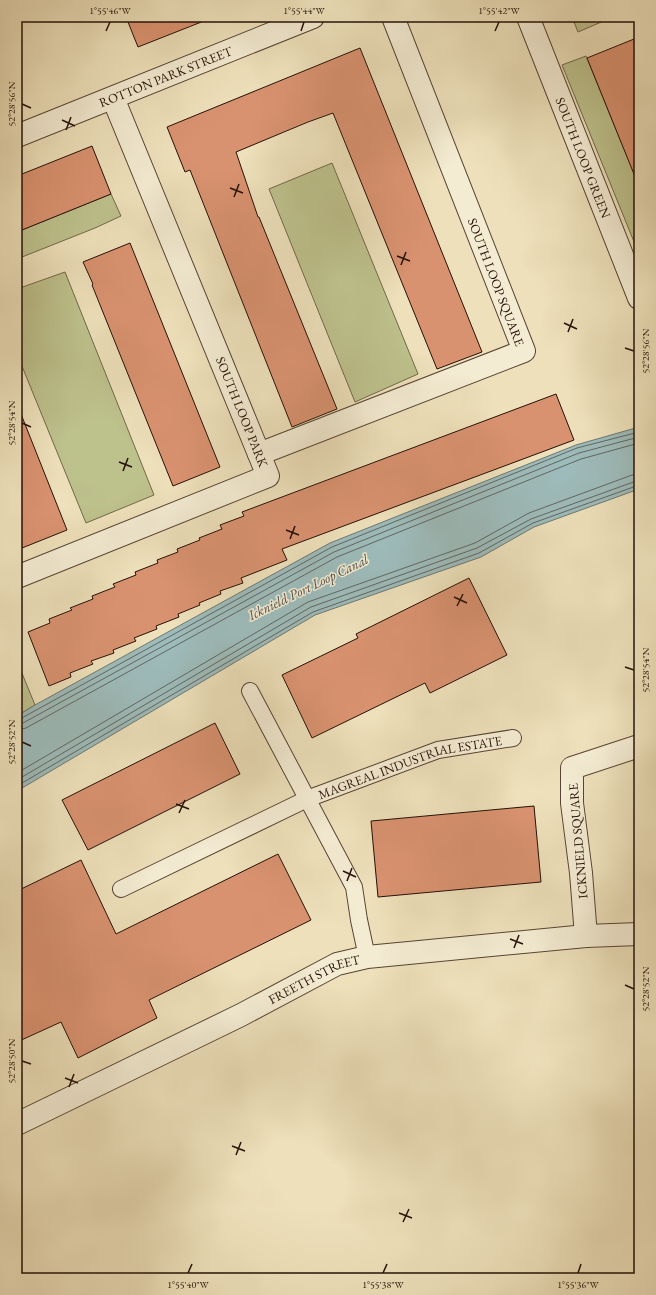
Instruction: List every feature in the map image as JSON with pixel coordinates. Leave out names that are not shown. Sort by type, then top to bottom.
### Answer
[{"type":"street","name":"ROTTON PARK STREET","points":[[17,136],[313,17]]},
{"type":"street","name":"SOUTH LOOP SQUARE","points":[[259,454],[524,351],[393,17]]},
{"type":"street","name":"SOUTH LOOP GREEN","points":[[528,17],[639,298]]},
{"type":"street","name":"SOUTH LOOP PARK","points":[[17,577],[268,476],[113,98]]},
{"type":"street","name":"ICKNIELD SQUARE","points":[[586,936],[581,873],[572,803],[572,768],[639,746]]},
{"type":"street","name":"FREETH STREET","points":[[17,1124],[241,1015],[337,964],[367,956],[586,936],[639,934]]},
{"type":"lane","name":"MAGREAL INDUSTRIAL ESTATE","points":[[250,691],[354,887],[367,956]]},
{"type":"lane","name":"MAGREAL INDUSTRIAL ESTATE","points":[[121,889],[307,799],[438,750],[513,738]]},
{"type":"green space","points":[[572,17],[613,17],[578,32]]},
{"type":"green space","points":[[586,56],[639,186],[639,254],[562,65]]},
{"type":"green space","points":[[332,163],[418,374],[355,402],[269,189]]},
{"type":"green space","points":[[111,194],[121,216],[17,259],[17,232]]},
{"type":"green space","points":[[65,272],[154,495],[86,523],[17,354],[17,289]]},
{"type":"green space","points":[[17,661],[35,705],[17,716]]},
{"type":"water","name":"Icknield Port Loop Canal","points":[[639,427],[639,489],[534,527],[481,557],[315,615],[17,791],[17,716],[35,705],[330,543],[576,445]]},
{"type":"building","points":[[126,17],[208,17],[209,19],[138,47]]},
{"type":"building","points":[[639,37],[639,184],[638,184],[587,58]]},
{"type":"building","points":[[360,48],[482,352],[437,369],[333,113],[308,122],[236,152],[258,217],[337,409],[292,427],[190,170],[185,172],[167,127]]},
{"type":"building","points":[[92,146],[111,194],[17,232],[17,176]]},
{"type":"building","points":[[130,243],[220,467],[173,486],[83,262]]},
{"type":"building","points":[[556,394],[574,440],[282,549],[287,560],[241,578],[243,583],[220,591],[221,594],[178,614],[179,617],[156,626],[157,629],[134,638],[136,641],[113,650],[114,653],[91,661],[93,664],[70,673],[71,677],[49,686],[28,632],[50,623],[49,619],[72,610],[70,608],[93,599],[92,596],[115,587],[113,584],[136,575],[135,572],[158,563],[157,560],[178,552],[177,549],[222,529],[220,525],[244,516],[242,512]]},
{"type":"building","points":[[17,409],[19,409],[67,530],[17,550]]},
{"type":"building","points":[[469,578],[507,655],[430,693],[425,683],[312,738],[282,675],[358,638],[356,634]]},
{"type":"building","points":[[215,723],[240,774],[88,850],[62,800]]},
{"type":"building","points":[[534,806],[541,882],[378,897],[371,821]]},
{"type":"building","points":[[278,854],[311,920],[149,1000],[157,1018],[78,1058],[61,1022],[17,1042],[17,891],[81,860],[116,934]]}]
